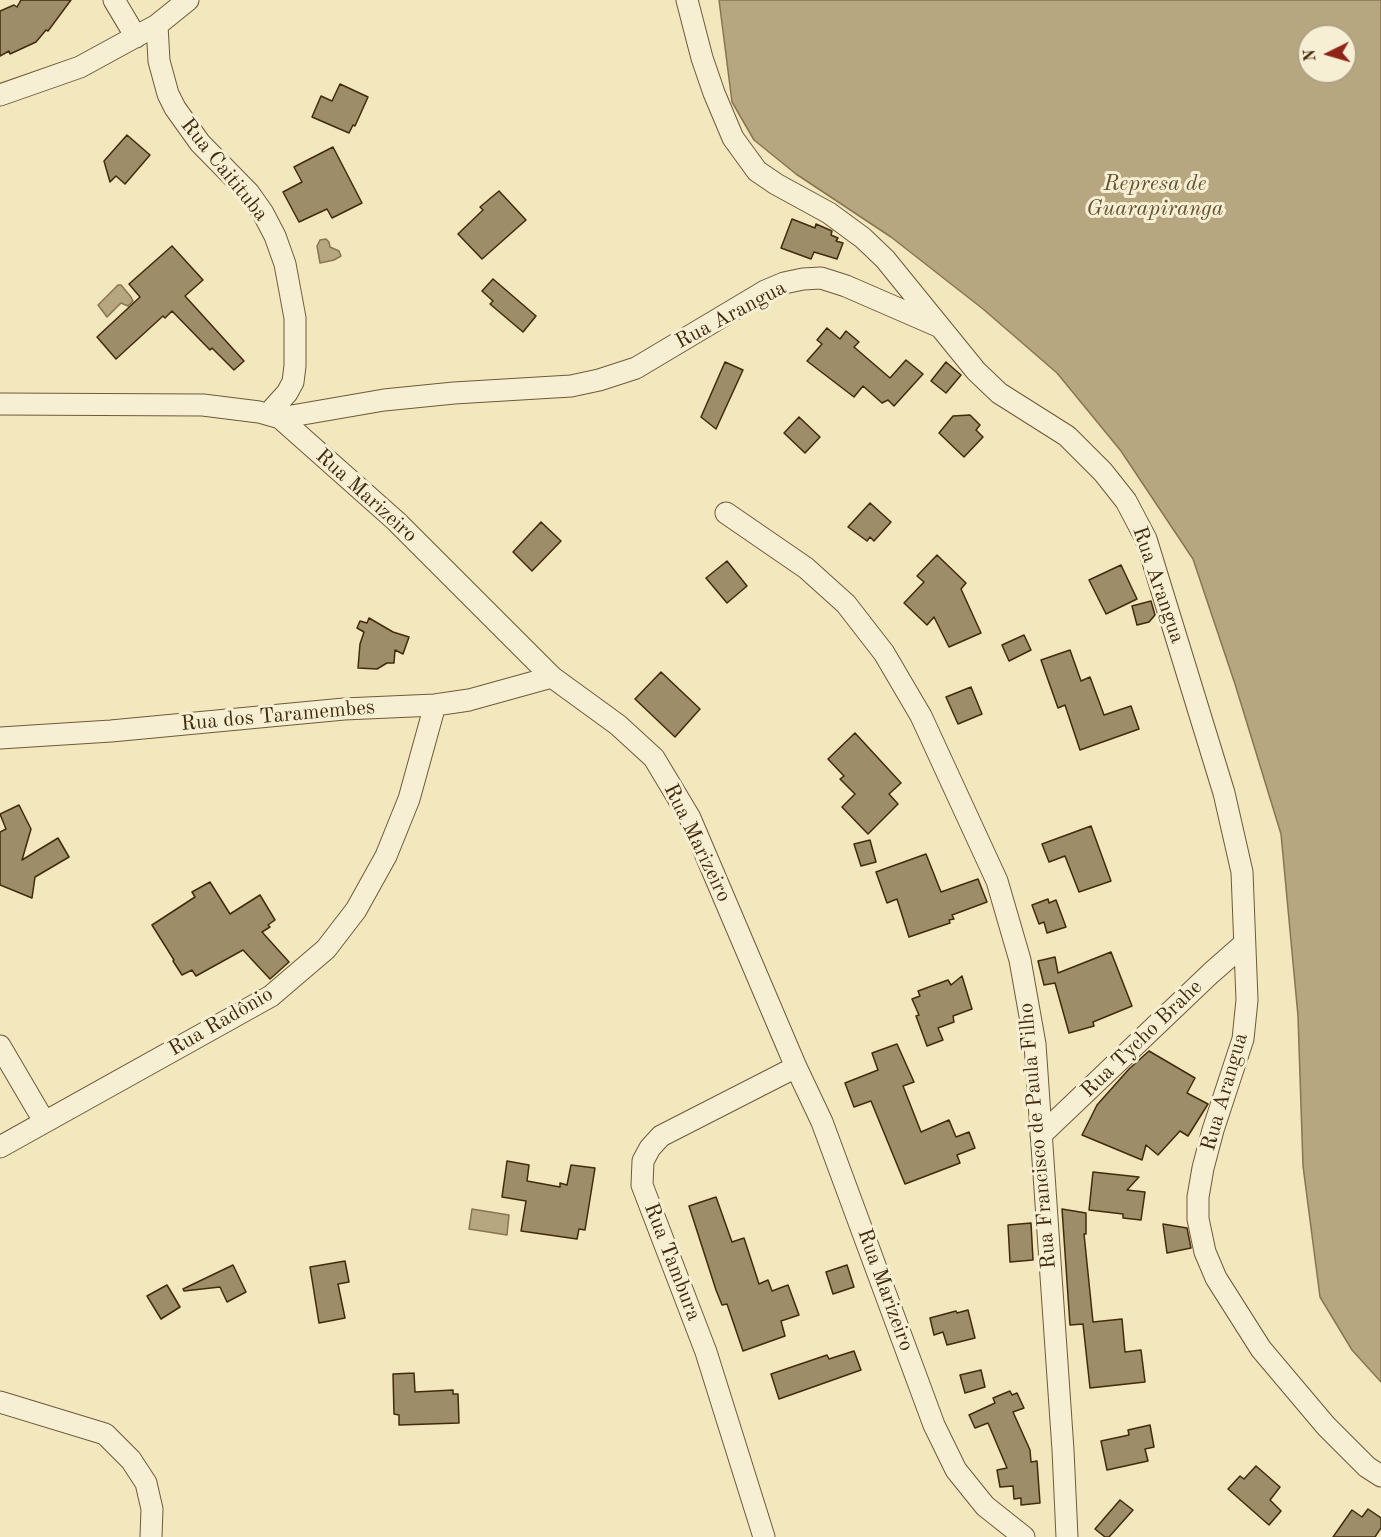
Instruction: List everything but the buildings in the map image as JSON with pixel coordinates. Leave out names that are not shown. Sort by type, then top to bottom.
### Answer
[{"type":"street","points":[[114,0],[136,37]]},
{"type":"street","points":[[0,95],[80,68],[157,25],[188,0]]},
{"type":"street","points":[[687,0],[714,93],[733,138],[757,171],[830,213],[863,238],[885,259],[940,326]]},
{"type":"street","name":"Rua Caitituba","points":[[157,25],[159,61],[174,108],[200,143],[249,193],[275,236],[285,264],[295,318],[295,366],[293,382],[274,416]]},
{"type":"street","name":"Rua Arangua","points":[[274,416],[384,400],[571,386],[599,380],[636,368],[765,291],[784,283],[821,278],[846,286],[940,326],[976,371],[999,393],[1067,436],[1103,472],[1126,501],[1146,538],[1224,793],[1242,872],[1247,1000],[1242,1039],[1213,1130],[1198,1197],[1198,1219],[1205,1252],[1216,1278],[1261,1349],[1326,1426],[1367,1467],[1381,1476]]},
{"type":"street","points":[[0,404],[203,405],[274,416]]},
{"type":"street","name":"Rua Marizeiro","points":[[274,416],[396,521],[552,677],[618,725],[654,758],[690,818],[822,1122],[934,1425],[956,1470],[986,1506],[1024,1537]]},
{"type":"street","name":"Rua Francisco de Paula Filho","points":[[726,513],[806,568],[846,604],[884,653],[921,716],[997,880],[1020,960],[1035,1044],[1064,1450],[1067,1537]]},
{"type":"street","name":"Rua dos Taramembes","points":[[0,738],[344,710],[435,705],[486,695],[552,677]]},
{"type":"street","name":"Rua Radônio","points":[[0,1147],[271,996],[326,950],[356,910],[386,856],[408,799],[435,705]]},
{"type":"street","name":"Rua Tycho Brahe","points":[[1041,1135],[1244,944]]},
{"type":"street","points":[[0,1046],[44,1121]]},
{"type":"street","name":"Rua Tambura","points":[[764,1537],[706,1352],[642,1185],[643,1161],[650,1148],[661,1136],[796,1066]]},
{"type":"street","points":[[0,1402],[105,1434],[131,1460],[146,1483],[152,1509],[150,1537]]},
{"type":"water","name":"Represa de Guarapiranga","points":[[719,0],[1381,0],[1381,1382],[1352,1350],[1320,1297],[1303,1166],[1298,1016],[1281,834],[1235,684],[1193,559],[1121,451],[1057,373],[983,309],[891,237],[796,174],[754,140],[732,102]]},
{"type":"water","points":[[326,239],[330,247],[339,251],[341,256],[320,263],[317,246],[320,240]]},
{"type":"water","points":[[118,285],[121,285],[133,301],[128,306],[121,303],[107,317],[98,305]]},
{"type":"water","points":[[472,1209],[509,1215],[507,1235],[469,1229]]}]
